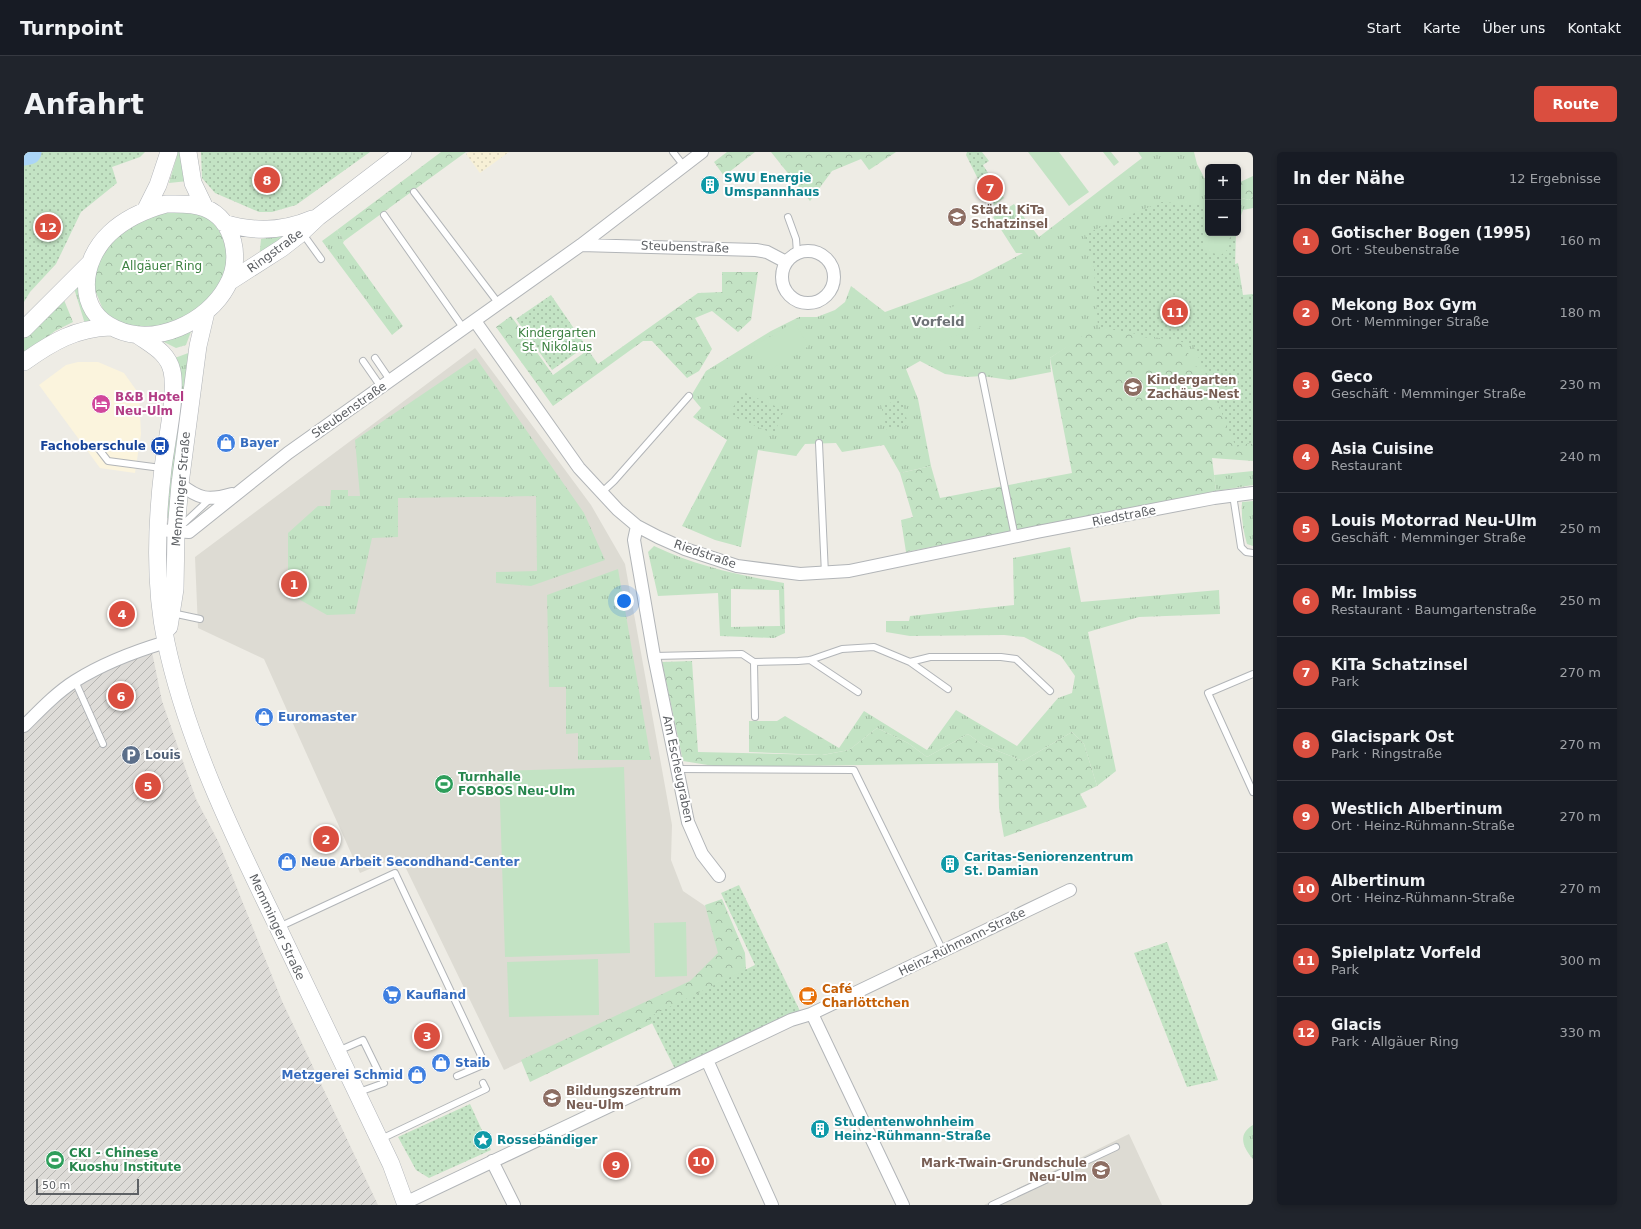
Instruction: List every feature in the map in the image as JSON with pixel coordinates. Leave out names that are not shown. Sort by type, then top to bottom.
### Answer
[{"type":"main road","points":[[146,209],[158,185],[169,152]]},
{"type":"main road","points":[[188,152],[193,183],[205,208]]},
{"type":"main road","name":"Ringstraße","points":[[229,282],[282,248],[318,217],[403,152]]},
{"type":"main road","points":[[24,329],[89,264],[108,234],[124,222],[146,209],[166,204],[186,204],[205,208],[214,213],[224,223],[232,237],[234,247],[233,271],[229,282],[220,297],[206,312],[166,332],[140,336],[123,333],[111,327],[92,310],[86,295],[86,279],[89,264]]},
{"type":"main road","name":"Ringstraße","points":[[224,223],[251,229],[285,228],[295,226],[318,217]]},
{"type":"main road","name":"Memminger Straße","points":[[166,642],[175,589],[176,531],[180,484],[198,346],[206,312]]},
{"type":"main road","points":[[24,362],[50,343],[65,336],[94,328],[111,327]]},
{"type":"main road","name":"Memminger Straße","points":[[140,336],[168,358],[172,371],[173,389],[157,530],[158,586],[166,642],[184,703],[209,777],[243,856],[380,1140],[391,1164],[404,1204]]},
{"type":"street","name":"Steubenstraße","points":[[157,530],[189,532],[235,493],[312,436],[581,245],[702,152]]},
{"type":"street","name":"Steubenstraße","points":[[581,245],[756,250],[767,252],[786,262]]},
{"type":"street","points":[[814,252],[824,257],[832,266],[834,280],[832,288],[822,299],[810,304],[793,300],[783,287],[781,278],[782,270],[786,262],[797,253],[814,252]]},
{"type":"street","name":"Riedstraße","points":[[475,321],[557,439],[579,468],[601,493],[637,526],[685,549],[737,566],[800,574],[825,574],[867,569],[1015,537],[1233,495],[1253,493]]},
{"type":"street","points":[[180,484],[194,495],[210,499]]},
{"type":"street","name":"Steubenstraße","points":[[210,499],[235,493]]},
{"type":"street","name":"Am Escheugraben","points":[[637,526],[634,540],[654,656],[688,822],[702,854],[719,876]]},
{"type":"street","points":[[24,726],[53,698],[75,681],[116,661],[166,642]]},
{"type":"street","name":"Heinz-Rühmann-Straße","points":[[404,1204],[707,1060],[944,951],[1070,890]]},
{"type":"street","points":[[805,1015],[818,1025],[903,1205]]},
{"type":"street","points":[[707,1060],[772,1205]]},
{"type":"street","points":[[492,1161],[514,1205]]},
{"type":"lane","points":[[673,152],[684,166]]},
{"type":"lane","points":[[414,192],[499,304]]},
{"type":"lane","points":[[384,215],[464,329]]},
{"type":"lane","points":[[788,217],[796,239],[797,253]]},
{"type":"lane","points":[[302,232],[321,259]]},
{"type":"lane","points":[[375,358],[386,383]]},
{"type":"lane","points":[[363,361],[386,383]]},
{"type":"lane","points":[[982,376],[1015,537]]},
{"type":"lane","points":[[601,493],[614,481],[689,396]]},
{"type":"lane","points":[[819,443],[825,574]]},
{"type":"lane","points":[[98,448],[108,461],[163,468]]},
{"type":"lane","points":[[1233,495],[1241,547],[1246,552],[1253,553]]},
{"type":"lane","points":[[176,531],[210,499]]},
{"type":"lane","points":[[171,613],[200,619]]},
{"type":"lane","points":[[654,656],[742,654],[754,662],[810,660],[842,649],[874,648],[910,662],[948,689]]},
{"type":"lane","points":[[910,662],[930,657],[1002,657],[1016,659],[1050,691]]},
{"type":"lane","points":[[810,660],[858,692]]},
{"type":"lane","points":[[754,662],[755,717]]},
{"type":"lane","points":[[1253,674],[1208,693],[1253,792]]},
{"type":"lane","points":[[75,681],[103,744]]},
{"type":"lane","points":[[678,768],[854,770],[944,951]]},
{"type":"lane","points":[[277,928],[395,873],[485,1064],[457,1076]]},
{"type":"lane","points":[[337,1052],[363,1040],[384,1083],[357,1093]]},
{"type":"lane","points":[[380,1140],[486,1089],[483,1083]]},
{"type":"lane","points":[[992,1205],[1116,1147]]},
{"type":"shaded area","points":[[475,348],[591,505],[625,564],[672,825],[671,860],[683,891],[714,912],[729,963],[504,1070],[400,856],[360,873],[264,659],[198,628],[195,557]]},
{"type":"shaded area","points":[[78,362],[98,362],[124,373],[139,394],[141,434],[135,473],[100,468],[39,385],[66,365]]},
{"type":"shaded area","points":[[151,647],[162,701],[196,799],[219,843],[282,1001],[378,1205],[24,1205],[24,727],[75,681]]},
{"type":"shaded area","name":"Mark-Twain-Grundschule Neu-Ulm","points":[[1129,1134],[1162,1205],[984,1205]]},
{"type":"green space","points":[[24,152],[145,152],[140,157],[112,167],[117,183],[81,212],[56,264],[30,292],[24,302]]},
{"type":"green space","points":[[178,152],[183,152],[188,181],[169,183]]},
{"type":"green space","points":[[201,152],[370,152],[296,205],[272,212],[259,212],[215,193],[202,178]]},
{"type":"green space","points":[[441,152],[466,152],[344,241],[337,230]]},
{"type":"green space","points":[[727,152],[755,152],[724,176],[714,162]]},
{"type":"green space","points":[[771,152],[896,152],[869,170],[861,159],[832,171],[810,201]]},
{"type":"green space","points":[[967,152],[982,152],[989,161],[983,165],[1004,198],[992,207],[966,155]]},
{"type":"green space","points":[[1028,152],[1059,152],[1089,192],[1069,206]]},
{"type":"green space","points":[[1103,152],[1111,152],[1119,162],[1114,166]]},
{"type":"green space","points":[[1138,152],[1194,152],[1197,164],[1205,179],[1205,236],[1210,236],[1233,265],[1238,263],[1243,295],[1253,294],[1253,443],[1250,444],[1225,418],[1067,347],[1050,358],[1051,372],[1010,380],[982,376],[967,377],[945,374],[920,361],[906,369],[918,399],[931,466],[900,473],[884,445],[842,452],[836,443],[805,444],[796,456],[758,450],[741,547],[715,540],[682,526],[727,440],[693,417],[701,408],[691,396],[706,371],[771,331],[799,317],[817,317],[835,310],[845,302],[851,286],[885,312],[972,280],[1023,253],[1016,253],[993,217],[1014,204],[1039,237],[1142,158]]},
{"type":"green space","points":[[1253,176],[1253,196],[1249,200],[1241,198],[1241,182]]},
{"type":"green space","points":[[1253,196],[1253,208],[1243,210],[1241,216],[1241,198],[1249,200]]},
{"type":"green space","points":[[1161,202],[1205,205],[1205,236],[1236,236],[1235,268],[1243,297],[1253,296],[1253,442],[1236,447],[1193,344],[1098,327],[1094,269],[1085,234]]},
{"type":"green space","name":"Allgäuer Ring","points":[[178,206],[213,218],[230,247],[227,273],[205,303],[181,320],[153,330],[124,328],[104,312],[95,290],[95,268],[116,232]]},
{"type":"green space","points":[[337,230],[344,241],[343,243],[403,326],[392,335],[322,241]]},
{"type":"green space","points":[[295,233],[259,259],[261,239]]},
{"type":"green space","points":[[1205,236],[1231,236],[1228,241],[1227,250],[1221,255],[1208,252],[1204,246]]},
{"type":"green space","points":[[722,272],[758,272],[751,320],[738,332],[712,311],[695,318],[712,349],[699,371],[687,378],[652,341],[643,341],[553,406],[496,327],[511,316],[553,375],[588,350],[598,364],[698,293],[722,292]]},
{"type":"green space","points":[[77,279],[81,302],[93,322],[85,324],[73,285]]},
{"type":"green space","name":"Kindergarten St. Nikolaus","points":[[551,295],[586,346],[552,370],[516,319]]},
{"type":"green space","points":[[64,300],[73,322],[55,331],[24,355],[24,334]]},
{"type":"green space","points":[[971,301],[980,328],[932,343],[923,316]]},
{"type":"green space","points":[[794,322],[809,346],[768,371],[753,347]]},
{"type":"green space","points":[[193,326],[186,345],[176,348],[156,338]]},
{"type":"green space","points":[[1091,330],[1107,330],[1183,344],[1225,418],[1250,444],[1253,443],[1253,461],[1212,458],[1216,491],[906,552],[901,520],[913,517],[900,473],[931,466],[940,498],[1072,473],[1050,358]]},
{"type":"green space","points":[[191,352],[172,518],[163,518],[172,359]]},
{"type":"green space","points":[[476,358],[584,513],[605,560],[531,586],[496,583],[496,572],[537,571],[536,496],[398,498],[398,537],[372,538],[355,614],[327,615],[288,593],[288,533],[318,506],[330,506],[331,490],[348,490],[348,496],[360,496],[355,440]]},
{"type":"green space","points":[[741,391],[784,410],[774,434],[730,415]]},
{"type":"green space","points":[[902,400],[908,425],[887,430],[881,405]]},
{"type":"green space","points":[[1253,471],[1253,485],[1216,491],[1214,475]]},
{"type":"green space","points":[[1253,501],[1253,546],[1247,544],[1244,534],[1242,502]]},
{"type":"green space","points":[[654,546],[686,559],[718,569],[784,583],[785,633],[774,638],[720,636],[718,593],[658,596],[648,552]],"holes":[[[731,589],[779,590],[780,626],[731,627]]]},
{"type":"green space","points":[[1070,547],[1081,602],[1219,590],[1220,614],[1139,617],[1088,632],[1116,771],[1097,786],[1084,744],[1072,732],[1023,761],[983,745],[968,734],[927,757],[908,743],[877,728],[849,750],[822,755],[749,752],[749,721],[777,721],[785,716],[839,748],[864,711],[927,750],[956,710],[1017,746],[1058,698],[1072,693],[1075,676],[1061,656],[1024,637],[1004,635],[910,636],[886,632],[886,621],[909,621],[910,616],[1014,605],[1013,558]]},
{"type":"green space","points":[[618,569],[651,760],[578,760],[578,733],[566,734],[566,687],[549,687],[547,595]]},
{"type":"green space","points":[[692,661],[698,752],[823,755],[849,750],[877,728],[908,743],[927,757],[968,734],[983,745],[1023,761],[1072,732],[1084,744],[1097,786],[1080,794],[1087,807],[1004,837],[999,808],[998,763],[720,767],[683,761],[662,662]]},
{"type":"green space","points":[[624,767],[630,953],[505,957],[499,771]]},
{"type":"green space","points":[[739,885],[801,1013],[677,1073],[649,1017],[755,965],[721,893]]},
{"type":"green space","points":[[722,899],[745,953],[747,984],[684,1008],[530,1082],[521,1060],[690,981],[718,953],[705,905]]},
{"type":"green space","points":[[686,922],[687,976],[655,977],[654,923]]},
{"type":"green space","points":[[1167,942],[1218,1080],[1187,1087],[1134,953]]},
{"type":"green space","points":[[598,959],[599,1015],[509,1017],[507,962]]},
{"type":"green space","points":[[470,1104],[491,1150],[429,1178],[416,1170],[398,1137]]},
{"type":"green space","points":[[1253,1125],[1253,1159],[1244,1146],[1243,1137],[1248,1129]]},
{"type":"sand","points":[[469,152],[509,152],[480,173],[466,154]]},
{"type":"waterway","points":[[24,153],[29,152]]},
{"type":"place","name":"Glacispark Ost","points":[[267,180]]},
{"type":"place","name":"SWU Energie Umspannhaus","points":[[710,185]]},
{"type":"place","name":"KiTa Schatzinsel","points":[[990,188]]},
{"type":"place","name":"Städt. KiTa Schatzinsel","points":[[957,217]]},
{"type":"place","name":"Glacis","points":[[48,227]]},
{"type":"place","name":"Spielplatz Vorfeld","points":[[1175,312]]},
{"type":"place","name":"Kindergarten Zachäus-Nest","points":[[1133,387]]},
{"type":"place","name":"B&B Hotel Neu-Ulm","points":[[101,404]]},
{"type":"place","name":"Bayer","points":[[226,443]]},
{"type":"place","name":"Fachoberschule","points":[[160,446]]},
{"type":"place","name":"Gotischer Bogen (1995)","points":[[294,584]]},
{"type":"place","name":"Asia Cuisine","points":[[122,614]]},
{"type":"place","name":"Mr. Imbiss","points":[[121,696]]},
{"type":"place","name":"Euromaster","points":[[264,717]]},
{"type":"place","name":"Louis","points":[[131,755]]},
{"type":"place","name":"Turnhalle FOSBOS Neu-Ulm","points":[[444,784]]},
{"type":"place","name":"Louis Motorrad Neu-Ulm","points":[[148,786]]},
{"type":"place","name":"Mekong Box Gym","points":[[326,839]]},
{"type":"place","name":"Neue Arbeit Secondhand-Center","points":[[287,862]]},
{"type":"place","name":"Caritas-Seniorenzentrum St. Damian","points":[[950,864]]},
{"type":"place","name":"Kaufland","points":[[392,995]]},
{"type":"place","name":"Café Charlöttchen","points":[[808,996]]},
{"type":"place","name":"Geco","points":[[427,1036]]},
{"type":"place","name":"Staib","points":[[441,1063]]},
{"type":"place","name":"Metzgerei Schmid","points":[[417,1075]]},
{"type":"place","name":"Bildungszentrum Neu-Ulm","points":[[552,1098]]},
{"type":"place","name":"Studentenwohnheim Heinz-Rühmann-Straße","points":[[820,1129]]},
{"type":"place","name":"Rossebändiger","points":[[483,1140]]},
{"type":"place","name":"CKI - Chinese Kuoshu Institute","points":[[55,1160]]},
{"type":"place","name":"Albertinum","points":[[701,1161]]},
{"type":"place","name":"Westlich Albertinum","points":[[616,1165]]},
{"type":"place","name":"Mark-Twain-Grundschule Neu-Ulm","points":[[1101,1170]]},
{"type":"district","name":"Vorfeld","points":[[938,321]]}]
